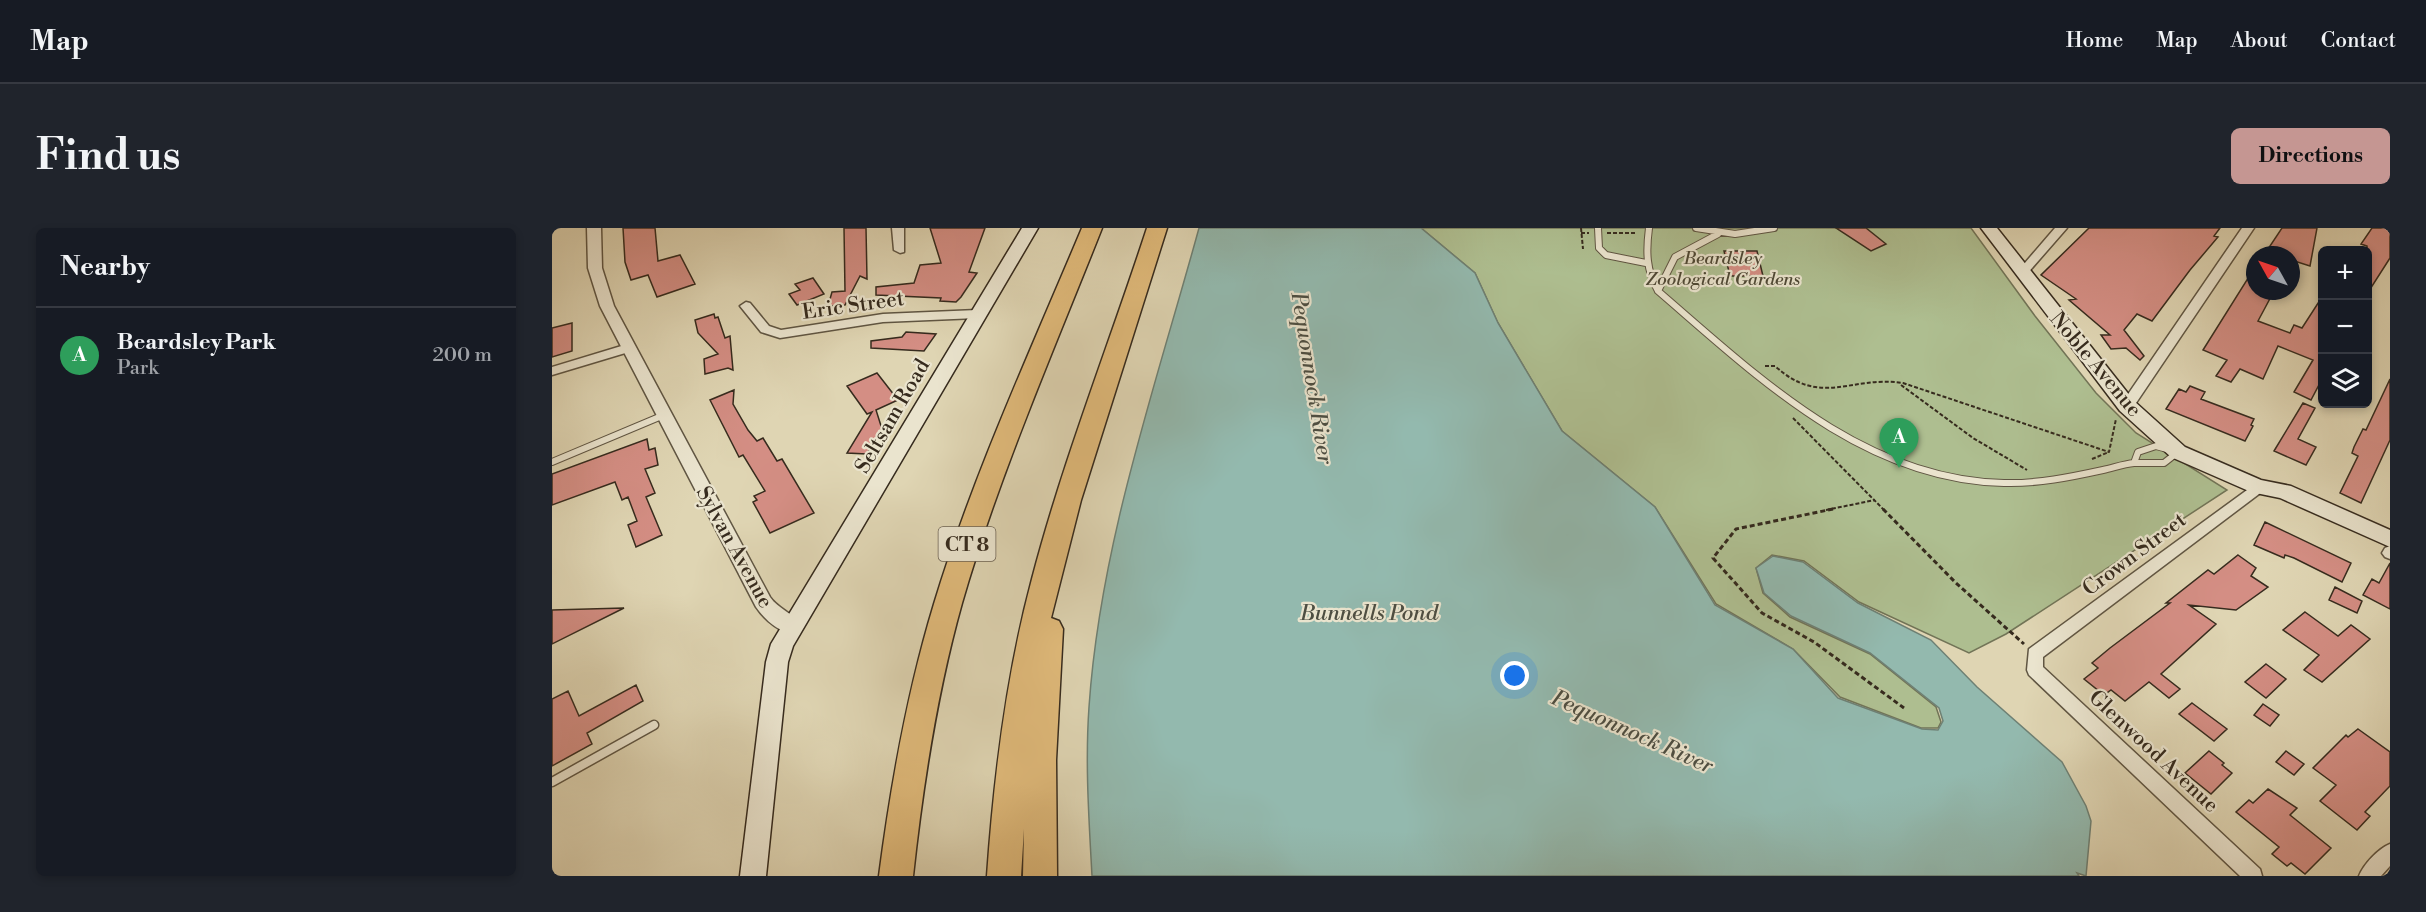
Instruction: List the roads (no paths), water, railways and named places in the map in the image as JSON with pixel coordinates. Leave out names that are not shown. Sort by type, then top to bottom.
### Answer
[{"type":"highway","name":"CT 8","points":[[896,876],[920,718],[932,662],[960,565],[990,480],[1092,228]]},
{"type":"highway","points":[[1004,876],[1012,765],[1020,703],[1055,541],[1158,228]]},
{"type":"highway","points":[[1040,876],[1040,760],[1055,541]]},
{"type":"main road","name":"Seltsam Road","points":[[791,626],[846,538],[1030,228]]},
{"type":"main road","name":"Noble Avenue","points":[[1989,228],[2130,409],[2178,452],[2258,487],[2284,491],[2390,539]]},
{"type":"main road","name":"Noble Avenue","points":[[2258,487],[2273,501],[2390,553]]},
{"type":"main road","name":"Sylvan Avenue","points":[[753,876],[777,662],[791,626]]},
{"type":"street","name":"Sylvan Avenue","points":[[594,228],[593,249],[596,280],[628,348],[763,602],[769,611],[791,626]]},
{"type":"street","points":[[898,228],[900,250]]},
{"type":"street","points":[[2022,273],[2061,228]]},
{"type":"street","points":[[2130,409],[2248,228]]},
{"type":"street","name":"Eric Street","points":[[746,306],[765,329],[780,334],[891,317],[977,314]]},
{"type":"street","points":[[552,371],[628,348]]},
{"type":"street","name":"Crown Street","points":[[2035,654],[2258,487]]},
{"type":"street","name":"Glenwood Avenue","points":[[2035,654],[2035,670],[2253,876]]},
{"type":"street","points":[[2368,876],[2390,853]]},
{"type":"lane","points":[[1599,228],[1599,248],[1606,255],[1646,263]]},
{"type":"lane","points":[[1649,228],[1646,263],[1652,282],[1658,291],[1804,413],[1847,440],[1897,462],[1948,477],[2002,483],[2054,480],[2134,463],[2154,467],[2173,460],[2178,452],[2156,446],[2138,452],[2134,463]]},
{"type":"lane","points":[[1696,228],[1718,234],[1744,234],[1774,228]]},
{"type":"lane","points":[[1658,291],[1675,257],[1718,234]]},
{"type":"lane","points":[[552,462],[664,415]]},
{"type":"lane","points":[[552,782],[654,725]]},
{"type":"water","name":"Bunnells Pond","points":[[1199,228],[1421,228],[1475,273],[1498,323],[1562,431],[1655,507],[1715,605],[1793,649],[1838,698],[1922,729],[1938,730],[1943,721],[1939,708],[1870,653],[1791,616],[1764,593],[1756,568],[1773,556],[1803,562],[1858,603],[1931,640],[1977,687],[2062,762],[2086,806],[2091,821],[2086,876],[2077,873],[2079,876],[1092,876],[1087,750],[1095,646],[1105,585],[1132,465]]},
{"type":"place","name":"Beardsley Park","points":[[1899,468]]},
{"type":"park label","name":"Beardsley Zoological Gardens","points":[[1723,268]]},
{"type":"water label","name":"Pequonnock River","points":[[1313,378]]},
{"type":"water label","name":"Pequonnock River","points":[[1633,731]]}]
